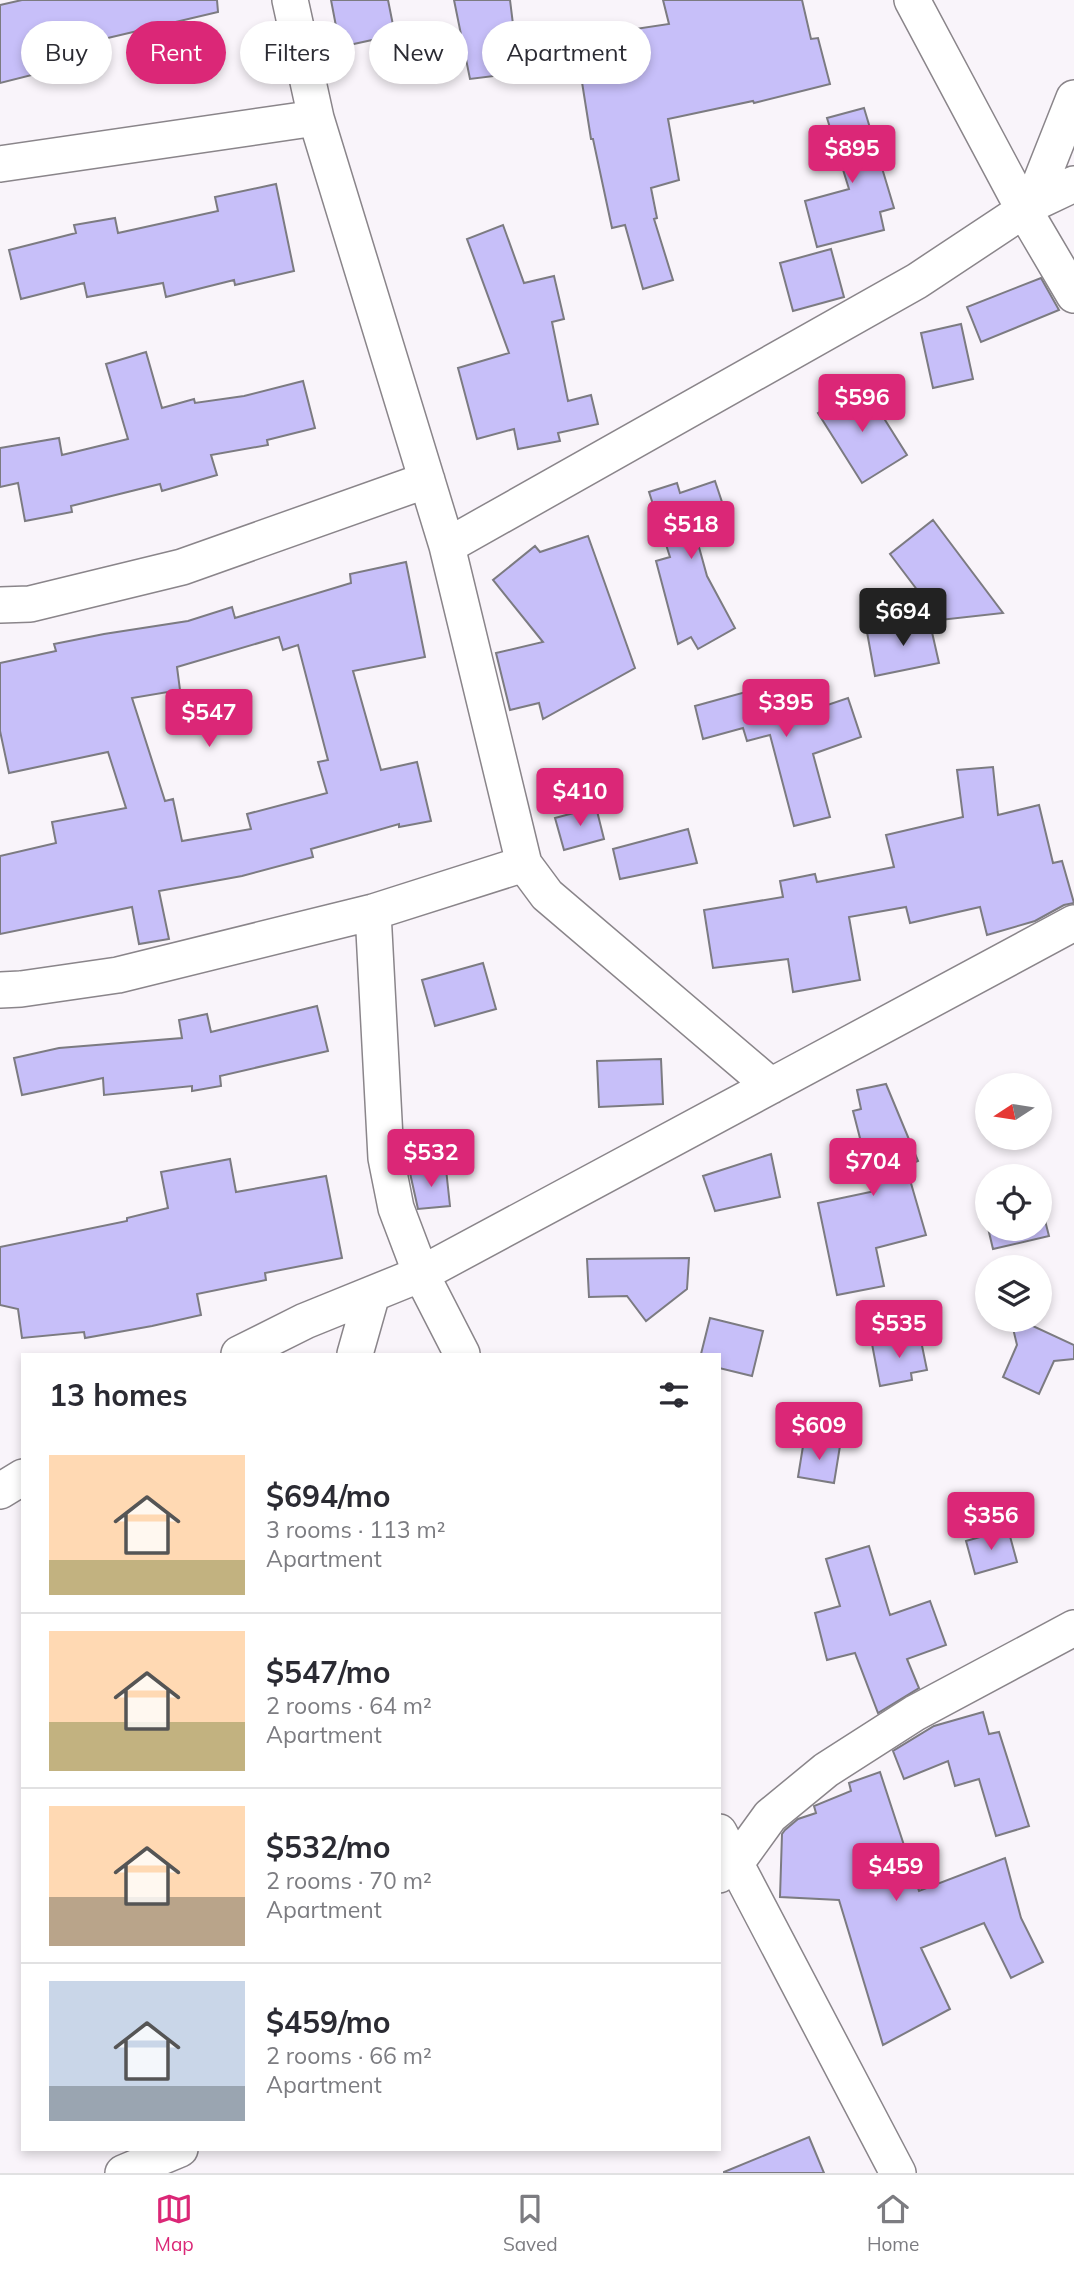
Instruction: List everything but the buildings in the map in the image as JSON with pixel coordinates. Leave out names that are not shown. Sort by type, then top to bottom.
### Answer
[{"type":"street","points":[[290,0],[316,118],[447,546],[523,864],[547,895],[771,1086]]},
{"type":"street","points":[[912,0],[1074,295]]},
{"type":"street","points":[[1028,207],[1074,98]]},
{"type":"street","points":[[0,164],[316,118]]},
{"type":"street","points":[[447,546],[918,281],[1028,207],[1074,184]]},
{"type":"street","points":[[0,605],[30,604],[182,567],[427,480]]},
{"type":"street","points":[[0,990],[118,975],[373,912],[523,864]]},
{"type":"street","points":[[373,912],[386,1158],[396,1208],[421,1274],[461,1353]]},
{"type":"street","points":[[241,1353],[305,1321],[421,1274],[1074,923]]},
{"type":"street","points":[[355,1353],[372,1294]]},
{"type":"street","points":[[21,1478],[0,1494],[21,1507]]},
{"type":"street","points":[[728,1869],[770,1816],[826,1770],[915,1713],[1074,1628]]},
{"type":"street","points":[[721,1840],[728,1869],[898,2173]]},
{"type":"street","points":[[123,2173],[171,2151]]}]
